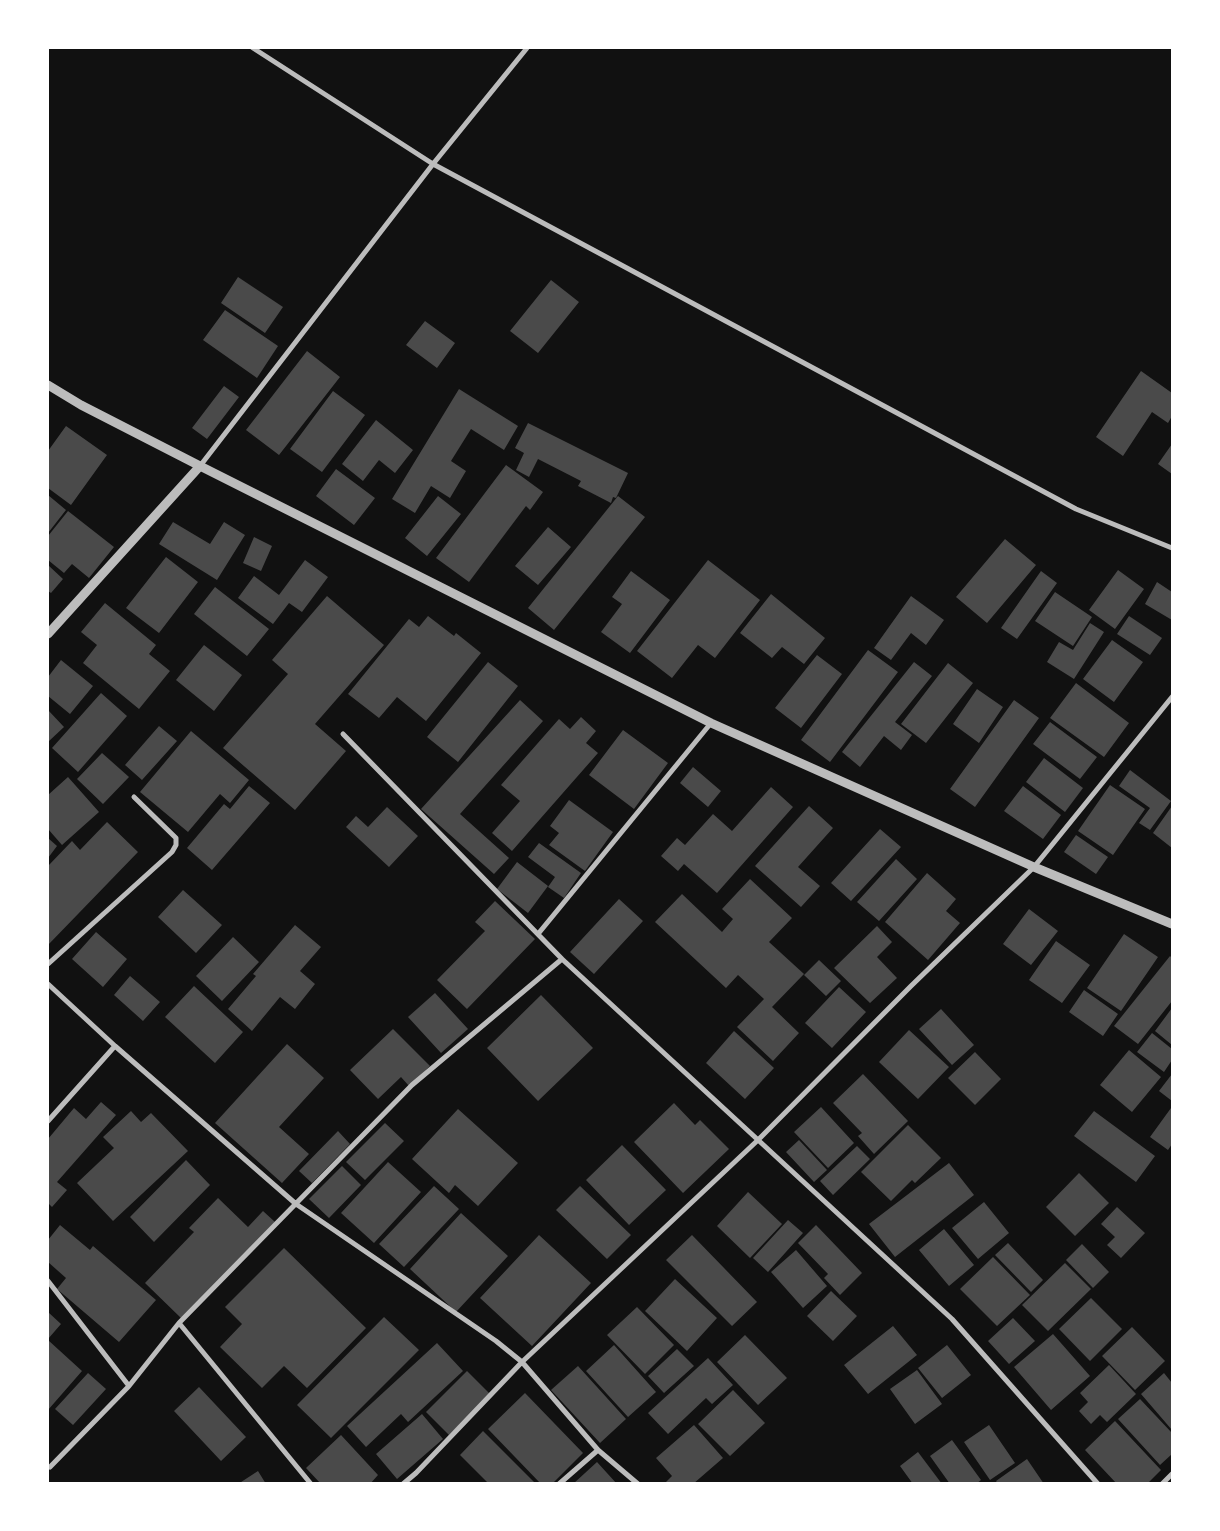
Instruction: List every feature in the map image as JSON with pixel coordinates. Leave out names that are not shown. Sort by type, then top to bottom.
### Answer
[{"type":"street","points":[[253,48],[433,164],[1076,509],[1172,548]]},
{"type":"street","points":[[48,634],[200,466],[433,164],[527,48]]},
{"type":"street","points":[[48,385],[82,405],[200,466],[711,723],[1034,867],[1172,924]]},
{"type":"street","points":[[403,1484],[416,1473],[522,1362],[758,1140],[911,986],[1034,867],[1172,697]]},
{"type":"street","points":[[538,934],[711,723]]},
{"type":"street","points":[[343,734],[562,959],[952,1319],[1098,1484]]},
{"type":"street","points":[[48,964],[172,852],[176,845],[176,838],[134,798]]},
{"type":"street","points":[[50,1467],[130,1386],[179,1323],[412,1086],[562,959]]},
{"type":"street","points":[[48,984],[115,1046],[296,1204],[496,1341],[522,1362],[598,1450],[638,1484]]},
{"type":"street","points":[[48,1121],[115,1046]]},
{"type":"street","points":[[48,1281],[130,1386]]},
{"type":"street","points":[[179,1323],[311,1484]]},
{"type":"street","points":[[559,1484],[598,1450]]},
{"type":"street","points":[[1162,1484],[1172,1474]]},
{"type":"building","points":[[238,277],[283,307],[265,333],[221,303]]},
{"type":"building","points":[[551,280],[579,302],[538,353],[510,331]]},
{"type":"building","points":[[225,310],[278,346],[257,378],[203,340]]},
{"type":"building","points":[[425,321],[455,343],[437,368],[406,345]]},
{"type":"building","points":[[307,351],[340,377],[279,455],[246,430]]},
{"type":"building","points":[[1141,371],[1172,393],[1172,416],[1168,423],[1152,412],[1123,456],[1096,437]]},
{"type":"building","points":[[224,386],[239,397],[207,439],[192,428]]},
{"type":"building","points":[[459,389],[518,426],[504,450],[471,429],[451,461],[466,471],[450,498],[431,486],[415,513],[392,499]]},
{"type":"building","points":[[333,391],[365,415],[322,472],[290,449]]},
{"type":"building","points":[[376,420],[413,450],[395,473],[379,460],[363,481],[342,464]]},
{"type":"building","points":[[528,423],[628,473],[616,498],[613,497],[611,503],[578,486],[581,481],[538,459],[529,477],[516,470],[524,453],[515,448]]},
{"type":"building","points":[[66,426],[107,455],[71,505],[48,488],[48,451]]},
{"type":"building","points":[[1172,444],[1172,474],[1158,464]]},
{"type":"building","points":[[506,465],[543,492],[530,510],[526,506],[469,582],[436,558]]},
{"type":"building","points":[[336,469],[375,498],[354,525],[316,496]]},
{"type":"building","points":[[48,495],[66,510],[48,533]]},
{"type":"building","points":[[438,496],[461,514],[427,556],[405,538]]},
{"type":"building","points":[[618,496],[645,517],[554,630],[528,608]]},
{"type":"building","points":[[68,511],[114,547],[89,578],[72,564],[64,573],[48,560],[48,536]]},
{"type":"building","points":[[173,522],[210,544],[224,522],[245,535],[217,580],[159,544]]},
{"type":"building","points":[[548,527],[571,547],[538,585],[515,566]]},
{"type":"building","points":[[254,537],[272,546],[261,571],[243,563]]},
{"type":"building","points":[[1005,539],[1036,565],[987,623],[956,597]]},
{"type":"building","points":[[166,557],[198,582],[159,633],[126,608]]},
{"type":"building","points":[[305,560],[328,577],[302,612],[289,603],[273,624],[238,598],[254,576],[279,595]]},
{"type":"building","points":[[708,560],[760,600],[715,658],[698,645],[672,678],[637,651]]},
{"type":"building","points":[[48,565],[63,579],[51,593],[48,591]]},
{"type":"building","points":[[1118,570],[1144,589],[1115,629],[1089,610]]},
{"type":"building","points":[[631,571],[670,600],[630,653],[601,632],[622,604],[612,597]]},
{"type":"building","points":[[1041,571],[1057,583],[1017,639],[1001,628]]},
{"type":"building","points":[[1157,582],[1172,592],[1172,620],[1145,604]]},
{"type":"building","points":[[215,587],[269,629],[247,656],[194,614]]},
{"type":"building","points":[[1055,592],[1092,617],[1073,646],[1035,621]]},
{"type":"building","points":[[771,594],[825,638],[804,664],[782,647],[772,658],[740,633]]},
{"type":"building","points":[[327,596],[384,645],[315,724],[346,751],[295,810],[223,748],[288,674],[272,660]]},
{"type":"building","points":[[911,596],[944,620],[926,645],[911,633],[891,660],[874,648]]},
{"type":"building","points":[[105,603],[156,645],[149,654],[170,671],[139,709],[83,663],[97,645],[81,632]]},
{"type":"building","points":[[428,616],[454,636],[456,633],[481,653],[426,721],[397,697],[379,718],[348,694],[409,619],[419,627]]},
{"type":"building","points":[[1129,616],[1162,638],[1150,655],[1117,634]]},
{"type":"building","points":[[1090,623],[1104,632],[1074,679],[1047,662],[1059,642],[1073,650]]},
{"type":"building","points":[[1112,640],[1143,662],[1114,702],[1083,679]]},
{"type":"building","points":[[204,645],[242,675],[214,711],[176,680]]},
{"type":"building","points":[[868,650],[898,672],[830,762],[801,740]]},
{"type":"building","points":[[817,655],[842,674],[801,728],[775,708]]},
{"type":"building","points":[[61,660],[93,686],[70,714],[48,696],[48,677]]},
{"type":"building","points":[[488,662],[518,686],[458,762],[427,737]]},
{"type":"building","points":[[914,662],[932,676],[895,722],[912,735],[901,750],[884,736],[860,767],[842,752]]},
{"type":"building","points":[[948,663],[973,683],[926,743],[901,724]]},
{"type":"building","points":[[1076,683],[1129,723],[1104,757],[1050,718]]},
{"type":"building","points":[[977,689],[1003,707],[979,743],[953,724]]},
{"type":"building","points":[[101,693],[127,716],[78,772],[52,748]]},
{"type":"building","points":[[520,700],[543,721],[460,814],[509,858],[494,874],[421,809]]},
{"type":"building","points":[[1014,700],[1039,718],[975,807],[950,789]]},
{"type":"building","points":[[48,710],[64,727],[48,742]]},
{"type":"building","points":[[581,717],[596,731],[586,743],[598,753],[512,851],[492,833],[520,801],[501,785],[559,719],[570,729]]},
{"type":"building","points":[[1050,722],[1097,757],[1080,779],[1033,744]]},
{"type":"building","points":[[159,726],[177,741],[142,780],[125,765]]},
{"type":"building","points":[[623,730],[668,763],[634,809],[589,775]]},
{"type":"building","points":[[191,731],[249,780],[230,803],[220,794],[188,832],[140,792]]},
{"type":"building","points":[[102,753],[129,777],[103,804],[77,779]]},
{"type":"building","points":[[1044,758],[1083,788],[1065,812],[1026,782]]},
{"type":"building","points":[[693,767],[721,791],[708,807],[680,783]]},
{"type":"building","points":[[1130,770],[1171,801],[1150,830],[1139,823],[1150,808],[1119,786]]},
{"type":"building","points":[[68,777],[99,812],[62,845],[48,829],[48,795]]},
{"type":"building","points":[[1110,785],[1145,809],[1113,855],[1078,831]]},
{"type":"building","points":[[249,786],[270,803],[212,870],[187,848],[224,804],[230,809]]},
{"type":"building","points":[[1023,786],[1061,815],[1043,839],[1004,811]]},
{"type":"building","points":[[771,787],[793,807],[717,893],[684,864],[678,871],[661,856],[677,838],[685,845],[713,814],[732,831]]},
{"type":"building","points":[[569,800],[613,832],[585,871],[549,845],[559,833],[550,826]]},
{"type":"building","points":[[809,806],[833,828],[798,867],[820,886],[801,907],[755,866]]},
{"type":"building","points":[[1172,806],[1172,848],[1153,833]]},
{"type":"building","points":[[387,807],[418,836],[389,867],[346,827],[356,816],[368,827]]},
{"type":"building","points":[[107,822],[138,852],[48,945],[48,866],[72,841],[80,850]]},
{"type":"building","points":[[880,829],[901,847],[851,901],[831,883]]},
{"type":"building","points":[[1076,835],[1108,857],[1096,874],[1064,852]]},
{"type":"building","points":[[48,838],[57,846],[48,858]]},
{"type":"building","points":[[539,843],[581,873],[564,898],[548,887],[555,877],[528,857]]},
{"type":"building","points":[[896,859],[917,879],[879,921],[857,902]]},
{"type":"building","points":[[517,862],[548,886],[528,913],[497,889]]},
{"type":"building","points":[[927,873],[956,899],[946,911],[960,923],[928,960],[885,922]]},
{"type":"building","points":[[750,879],[792,918],[769,942],[804,974],[772,1007],[799,1033],[773,1061],[737,1027],[764,999],[738,975],[726,988],[655,922],[682,894],[722,932],[733,919],[722,909]]},
{"type":"building","points":[[183,890],[222,925],[196,953],[158,917]]},
{"type":"building","points":[[619,899],[643,921],[594,974],[570,952]]},
{"type":"building","points":[[495,901],[535,939],[467,1009],[437,980],[485,931],[475,922]]},
{"type":"building","points":[[1029,909],[1058,931],[1031,965],[1003,944]]},
{"type":"building","points":[[295,925],[321,947],[300,971],[315,984],[295,1009],[280,997],[252,1031],[228,1009],[256,976],[253,974]]},
{"type":"building","points":[[877,926],[892,942],[877,957],[897,978],[870,1003],[834,968]]},
{"type":"building","points":[[96,932],[127,959],[103,987],[72,959]]},
{"type":"building","points":[[1124,934],[1158,957],[1121,1011],[1087,988]]},
{"type":"building","points":[[233,937],[259,962],[222,1001],[196,976]]},
{"type":"building","points":[[1056,941],[1090,965],[1062,1003],[1029,980]]},
{"type":"building","points":[[1170,956],[1172,958],[1172,1001],[1138,1044],[1114,1026]]},
{"type":"building","points":[[819,960],[841,981],[826,996],[804,975]]},
{"type":"building","points":[[130,976],[160,1002],[143,1021],[114,995]]},
{"type":"building","points":[[194,986],[243,1032],[215,1063],[165,1017]]},
{"type":"building","points":[[839,987],[866,1012],[832,1048],[805,1023]]},
{"type":"building","points":[[1084,990],[1118,1014],[1103,1036],[1069,1012]]},
{"type":"building","points":[[435,993],[468,1029],[441,1053],[408,1017]]},
{"type":"building","points":[[541,995],[593,1048],[538,1101],[487,1048]]},
{"type":"building","points":[[1172,1008],[1172,1045],[1155,1031]]},
{"type":"building","points":[[941,1009],[974,1045],[952,1065],[919,1029]]},
{"type":"building","points":[[393,1029],[430,1066],[409,1086],[401,1077],[378,1099],[350,1070]]},
{"type":"building","points":[[909,1030],[949,1067],[918,1099],[879,1062]]},
{"type":"building","points":[[734,1031],[774,1068],[745,1099],[706,1063]]},
{"type":"building","points":[[1152,1033],[1172,1049],[1172,1060],[1164,1072],[1137,1052]]},
{"type":"building","points":[[287,1044],[324,1078],[279,1127],[309,1154],[282,1183],[215,1123]]},
{"type":"building","points":[[1129,1050],[1161,1077],[1132,1112],[1100,1085]]},
{"type":"building","points":[[975,1052],[1001,1079],[975,1105],[948,1078]]},
{"type":"building","points":[[863,1074],[908,1121],[874,1154],[858,1136],[862,1133],[833,1103]]},
{"type":"building","points":[[1172,1074],[1172,1101],[1159,1091]]},
{"type":"building","points":[[101,1102],[116,1115],[57,1182],[67,1190],[52,1207],[48,1203],[48,1139],[74,1108],[86,1119]]},
{"type":"building","points":[[674,1103],[695,1125],[700,1120],[729,1149],[683,1193],[634,1142]]},
{"type":"building","points":[[821,1107],[854,1143],[828,1168],[794,1132]]},
{"type":"building","points":[[1171,1108],[1172,1144],[1168,1150],[1150,1137]]},
{"type":"building","points":[[458,1109],[518,1163],[478,1206],[455,1185],[449,1193],[412,1159]]},
{"type":"building","points":[[131,1111],[141,1122],[151,1113],[188,1151],[113,1221],[77,1183],[114,1148],[103,1137]]},
{"type":"building","points":[[1094,1111],[1155,1156],[1136,1182],[1074,1136]]},
{"type":"building","points":[[385,1123],[404,1141],[365,1180],[346,1162]]},
{"type":"building","points":[[908,1125],[941,1158],[915,1183],[912,1180],[891,1201],[861,1172]]},
{"type":"building","points":[[338,1131],[350,1144],[312,1183],[299,1171]]},
{"type":"building","points":[[799,1140],[827,1170],[814,1182],[786,1152]]},
{"type":"building","points":[[622,1145],[666,1190],[629,1225],[586,1180]]},
{"type":"building","points":[[857,1146],[870,1159],[833,1195],[820,1181]]},
{"type":"building","points":[[186,1160],[210,1185],[154,1242],[130,1217]]},
{"type":"building","points":[[388,1162],[421,1192],[374,1243],[341,1213]]},
{"type":"building","points":[[949,1163],[974,1195],[895,1257],[869,1224]]},
{"type":"building","points":[[342,1166],[361,1185],[329,1218],[309,1199]]},
{"type":"building","points":[[1079,1173],[1109,1203],[1075,1236],[1046,1207]]},
{"type":"building","points":[[434,1186],[459,1209],[404,1267],[379,1244]]},
{"type":"building","points":[[580,1186],[631,1235],[607,1259],[556,1210]]},
{"type":"building","points":[[748,1192],[782,1224],[750,1258],[717,1226]]},
{"type":"building","points":[[218,1198],[248,1227],[263,1211],[275,1222],[182,1319],[145,1283],[194,1232],[189,1228]]},
{"type":"building","points":[[984,1202],[1009,1233],[978,1259],[952,1228]]},
{"type":"building","points":[[1117,1207],[1145,1233],[1121,1258],[1107,1245],[1115,1237],[1101,1224]]},
{"type":"building","points":[[461,1213],[508,1256],[456,1312],[410,1269]]},
{"type":"building","points":[[788,1220],[803,1233],[768,1272],[753,1258]]},
{"type":"building","points":[[60,1225],[90,1250],[93,1246],[156,1300],[119,1342],[57,1289],[66,1278],[48,1262],[48,1240]]},
{"type":"building","points":[[816,1225],[862,1273],[840,1295],[824,1278],[828,1274],[798,1243]]},
{"type":"building","points":[[944,1229],[974,1265],[949,1286],[919,1250]]},
{"type":"building","points":[[539,1235],[591,1283],[532,1346],[480,1298]]},
{"type":"building","points":[[692,1235],[757,1302],[732,1326],[666,1260]]},
{"type":"building","points":[[1008,1243],[1043,1280],[1031,1292],[995,1255]]},
{"type":"building","points":[[1082,1244],[1109,1272],[1093,1288],[1066,1260]]},
{"type":"building","points":[[284,1248],[366,1328],[307,1388],[284,1366],[262,1388],[220,1347],[242,1324],[225,1307]]},
{"type":"building","points":[[796,1250],[827,1286],[803,1308],[771,1272]]},
{"type":"building","points":[[993,1257],[1030,1295],[997,1326],[960,1289]]},
{"type":"building","points":[[1065,1263],[1091,1289],[1048,1331],[1022,1305]]},
{"type":"building","points":[[675,1279],[717,1318],[687,1351],[645,1311]]},
{"type":"building","points":[[831,1291],[857,1316],[833,1341],[807,1316]]},
{"type":"building","points":[[1091,1298],[1122,1329],[1090,1361],[1059,1329]]},
{"type":"building","points":[[637,1307],[674,1345],[645,1374],[607,1335]]},
{"type":"building","points":[[48,1312],[61,1324],[48,1339]]},
{"type":"building","points":[[384,1317],[419,1350],[331,1438],[297,1405]]},
{"type":"building","points":[[1013,1318],[1035,1341],[1009,1364],[988,1341]]},
{"type":"building","points":[[893,1326],[917,1355],[868,1394],[844,1365]]},
{"type":"building","points":[[1132,1327],[1165,1361],[1135,1390],[1102,1356]]},
{"type":"building","points":[[1053,1334],[1090,1376],[1051,1410],[1014,1367]]},
{"type":"building","points":[[745,1335],[787,1378],[758,1405],[717,1362]]},
{"type":"building","points":[[48,1340],[82,1371],[48,1410]]},
{"type":"building","points":[[437,1343],[463,1371],[408,1422],[401,1414],[366,1447],[347,1426]]},
{"type":"building","points":[[614,1345],[656,1392],[628,1417],[586,1371]]},
{"type":"building","points":[[947,1345],[971,1375],[942,1398],[918,1368]]},
{"type":"building","points":[[677,1349],[694,1366],[664,1393],[648,1376]]},
{"type":"building","points":[[708,1358],[733,1385],[712,1404],[706,1398],[668,1434],[648,1413]]},
{"type":"building","points":[[1109,1365],[1136,1394],[1107,1422],[1100,1415],[1091,1424],[1079,1411],[1088,1402],[1080,1393]]},
{"type":"building","points":[[578,1366],[626,1419],[600,1443],[551,1390]]},
{"type":"building","points":[[917,1370],[942,1404],[915,1424],[890,1389]]},
{"type":"building","points":[[467,1371],[490,1394],[449,1435],[426,1412]]},
{"type":"building","points":[[88,1373],[106,1389],[73,1425],[55,1409]]},
{"type":"building","points":[[1164,1373],[1172,1383],[1172,1430],[1141,1394]]},
{"type":"building","points":[[199,1387],[246,1437],[221,1461],[174,1411]]},
{"type":"building","points":[[733,1390],[765,1423],[730,1456],[698,1424]]},
{"type":"building","points":[[525,1393],[583,1453],[552,1484],[541,1484],[488,1429]]},
{"type":"building","points":[[1140,1399],[1172,1433],[1172,1454],[1160,1465],[1118,1419]]},
{"type":"building","points":[[422,1414],[443,1439],[397,1479],[376,1454]]},
{"type":"building","points":[[1115,1421],[1161,1470],[1147,1484],[1117,1484],[1085,1450]]},
{"type":"building","points":[[694,1425],[723,1458],[693,1484],[664,1484],[672,1476],[656,1458]]},
{"type":"building","points":[[989,1425],[1015,1463],[990,1480],[964,1442]]},
{"type":"building","points":[[483,1431],[536,1484],[489,1484],[460,1455]]},
{"type":"building","points":[[341,1435],[378,1475],[370,1484],[321,1484],[306,1468]]},
{"type":"building","points":[[952,1440],[981,1480],[976,1484],[950,1484],[930,1456]]},
{"type":"building","points":[[918,1452],[942,1484],[913,1484],[900,1466]]},
{"type":"building","points":[[1027,1459],[1044,1484],[998,1484],[996,1481]]},
{"type":"building","points":[[597,1462],[617,1484],[573,1484]]},
{"type":"building","points":[[258,1471],[266,1484],[238,1484]]}]
